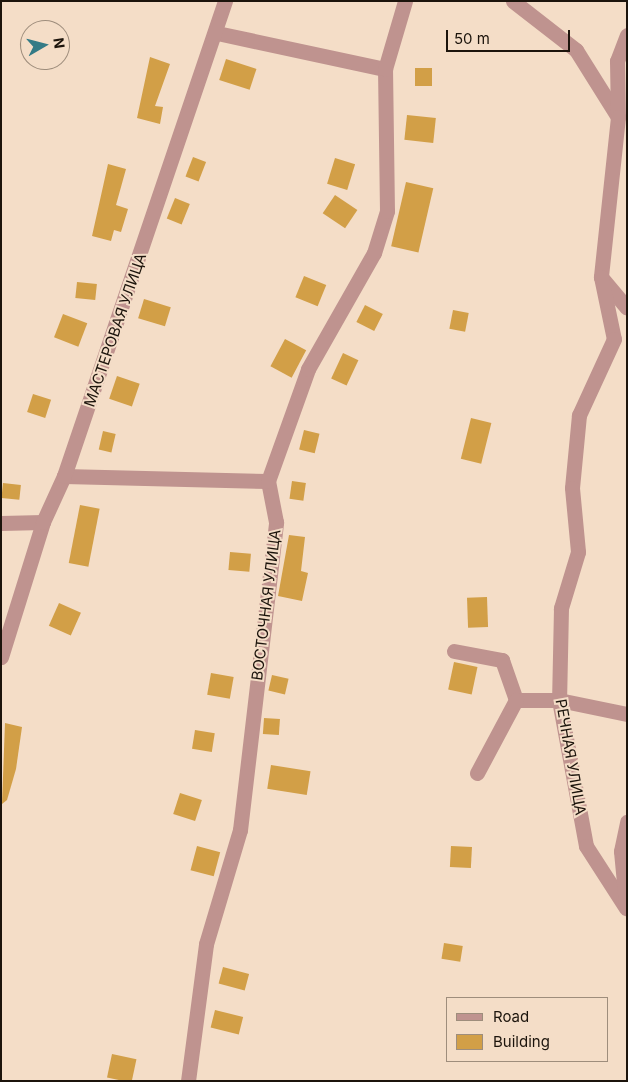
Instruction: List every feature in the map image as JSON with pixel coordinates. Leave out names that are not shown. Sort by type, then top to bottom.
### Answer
[{"type":"street","name":"МАСТЕРОВАЯ УЛИЦА","points":[[1,657],[43,522],[64,476],[217,32],[225,1]]},
{"type":"street","points":[[64,476],[268,481],[308,369],[374,253],[386,210],[385,69],[405,1]]},
{"type":"street","points":[[513,1],[576,50],[618,117]]},
{"type":"street","points":[[217,32],[385,69]]},
{"type":"street","name":"РЕЧНАЯ УЛИЦА","points":[[626,911],[586,846],[559,700],[561,608],[578,552],[572,488],[579,415],[614,339],[601,277],[618,117],[617,61],[627,35]]},
{"type":"street","points":[[601,277],[627,308]]},
{"type":"street","name":"ВОСТОЧНАЯ УЛИЦА","points":[[188,1081],[206,944],[240,830],[276,522],[268,481]]},
{"type":"street","points":[[1,523],[43,522]]},
{"type":"street","points":[[454,652],[502,660],[516,700],[477,774]]},
{"type":"street","points":[[516,700],[559,700],[627,714]]},
{"type":"street","name":"РЕЧНАЯ УЛИЦА","points":[[626,911],[620,850],[627,822]]},
{"type":"building","points":[[150,57],[170,64],[155,106],[163,107],[160,124],[137,118]]},
{"type":"building","points":[[226,59],[256,69],[250,90],[219,80]]},
{"type":"building","points":[[415,68],[432,68],[432,86],[415,86]]},
{"type":"building","points":[[407,115],[436,118],[433,143],[404,140]]},
{"type":"building","points":[[193,157],[206,162],[199,182],[185,177]]},
{"type":"building","points":[[335,158],[355,164],[347,190],[327,184]]},
{"type":"building","points":[[108,164],[126,169],[116,205],[128,209],[121,232],[114,230],[111,241],[92,236]]},
{"type":"building","points":[[406,182],[433,188],[418,253],[391,246]]},
{"type":"building","points":[[335,195],[357,210],[345,228],[323,213]]},
{"type":"building","points":[[175,198],[190,204],[182,224],[167,218]]},
{"type":"building","points":[[304,276],[326,285],[318,306],[295,297]]},
{"type":"building","points":[[77,282],[97,284],[95,300],[75,298]]},
{"type":"building","points":[[144,299],[171,307],[165,326],[138,318]]},
{"type":"building","points":[[365,305],[383,314],[374,331],[356,322]]},
{"type":"building","points":[[453,310],[469,313],[465,332],[449,329]]},
{"type":"building","points":[[63,314],[87,323],[78,347],[54,337]]},
{"type":"building","points":[[285,339],[306,350],[292,378],[270,366]]},
{"type":"building","points":[[343,353],[358,360],[347,386],[331,378]]},
{"type":"building","points":[[117,376],[140,384],[132,407],[109,399]]},
{"type":"building","points":[[33,394],[51,400],[45,418],[27,412]]},
{"type":"building","points":[[471,418],[491,423],[481,464],[461,459]]},
{"type":"building","points":[[304,430],[320,434],[315,453],[299,449]]},
{"type":"building","points":[[103,431],[116,434],[111,452],[99,450]]},
{"type":"building","points":[[292,481],[306,483],[303,501],[289,499]]},
{"type":"building","points":[[3,483],[21,485],[19,500],[1,498]]},
{"type":"building","points":[[80,505],[100,509],[88,567],[69,563]]},
{"type":"building","points":[[289,535],[305,537],[301,571],[308,573],[302,601],[278,596]]},
{"type":"building","points":[[230,552],[251,554],[249,572],[228,570]]},
{"type":"building","points":[[487,597],[488,627],[468,628],[467,598]]},
{"type":"building","points":[[59,603],[81,613],[71,636],[49,626]]},
{"type":"building","points":[[454,662],[477,667],[472,694],[448,689]]},
{"type":"building","points":[[211,673],[234,677],[230,699],[207,695]]},
{"type":"building","points":[[272,675],[289,679],[285,694],[268,691]]},
{"type":"building","points":[[264,718],[280,719],[279,735],[263,734]]},
{"type":"building","points":[[5,723],[22,727],[16,769],[7,800],[2,804]]},
{"type":"building","points":[[195,730],[215,733],[212,752],[192,749]]},
{"type":"building","points":[[271,765],[311,771],[307,795],[267,789]]},
{"type":"building","points":[[180,793],[202,800],[195,821],[173,814]]},
{"type":"building","points":[[197,846],[220,852],[214,876],[191,870]]},
{"type":"building","points":[[451,846],[472,847],[471,868],[450,867]]},
{"type":"building","points":[[444,943],[463,946],[460,962],[441,959]]},
{"type":"building","points":[[223,967],[249,974],[245,990],[219,983]]},
{"type":"building","points":[[215,1010],[243,1017],[239,1034],[211,1027]]},
{"type":"building","points":[[112,1054],[136,1059],[132,1081],[107,1077]]}]
